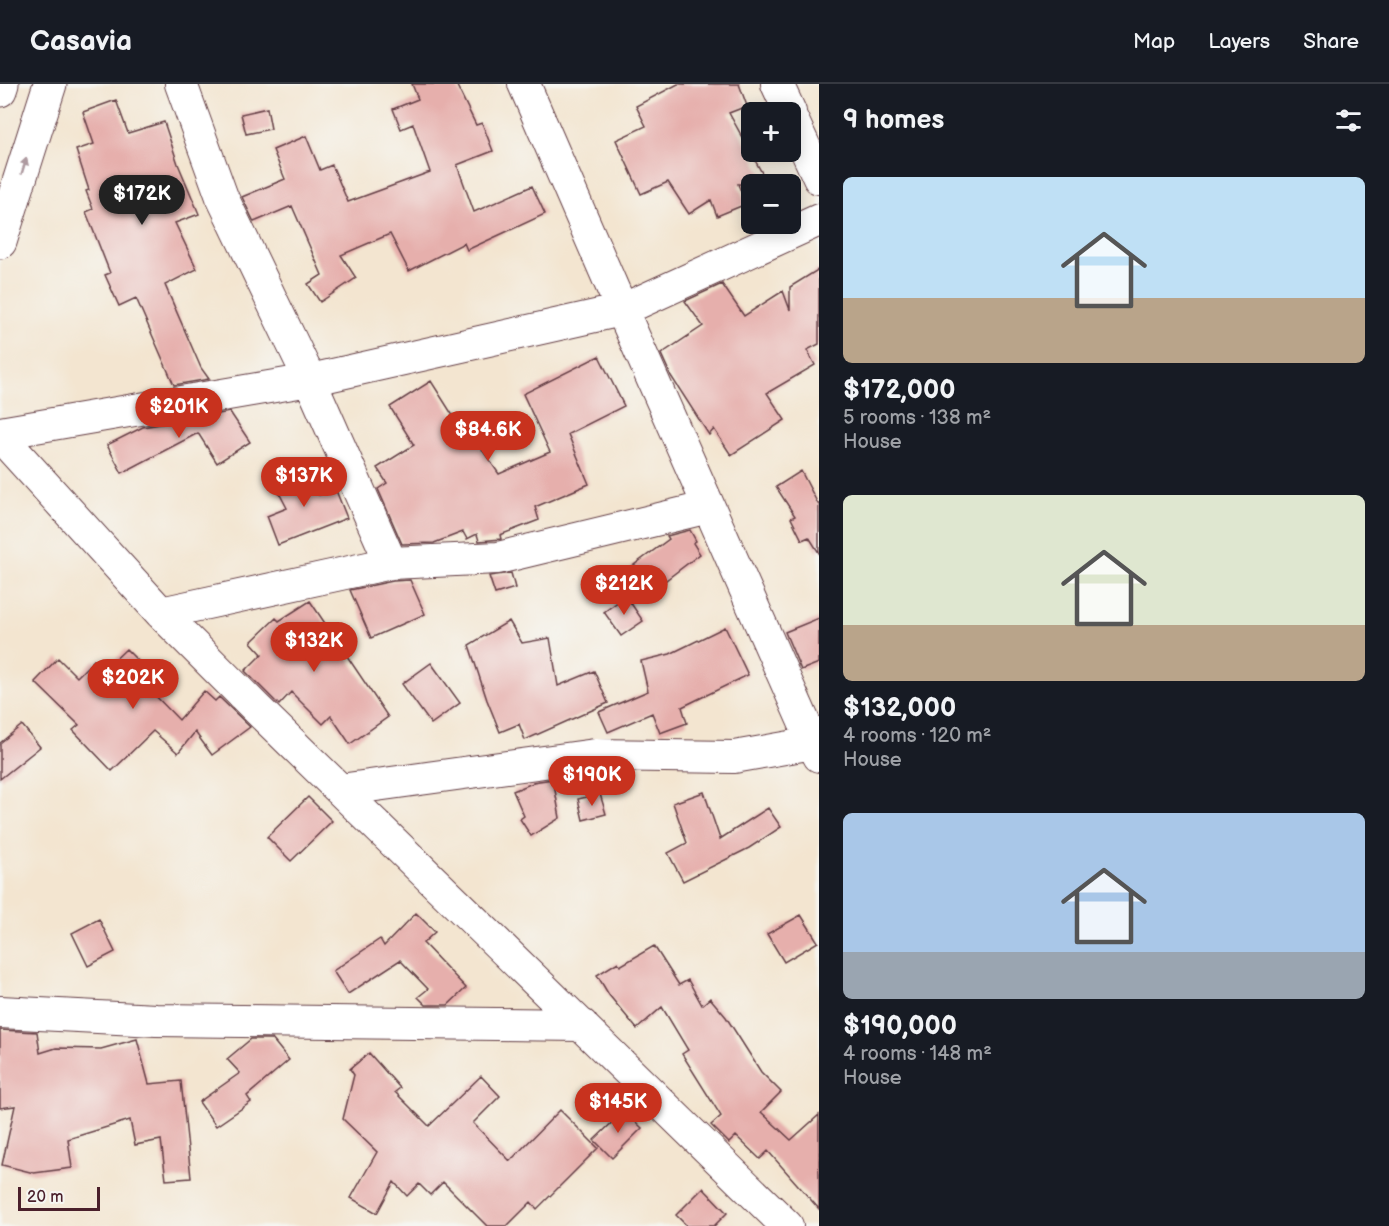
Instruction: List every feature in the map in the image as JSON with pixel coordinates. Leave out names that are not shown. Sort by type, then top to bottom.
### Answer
[{"type":"main road","points":[[0,90],[2,84]]},
{"type":"main road","points":[[0,242],[50,84]]},
{"type":"street","points":[[181,84],[222,197],[310,380],[391,563]]},
{"type":"street","points":[[340,790],[595,755],[734,757],[817,746],[709,507],[524,84]]},
{"type":"street","points":[[777,84],[785,102]]},
{"type":"street","points":[[801,138],[819,178]]},
{"type":"street","points":[[0,434],[310,380],[622,310],[819,220]]},
{"type":"street","points":[[0,434],[161,613],[787,1226]]},
{"type":"street","points":[[161,613],[391,563],[498,558],[709,507]]},
{"type":"street","points":[[0,1012],[156,1020],[582,1025]]},
{"type":"building","points":[[412,84],[456,84],[476,125],[482,123],[493,151],[457,165],[474,212],[532,186],[545,214],[467,250],[464,243],[409,271],[390,234],[341,255],[356,278],[320,302],[308,284],[322,275],[292,206],[254,222],[242,197],[285,179],[273,150],[306,136],[320,170],[332,165],[348,202],[430,172],[413,124],[401,129],[393,109],[418,99]]},
{"type":"building","points":[[678,84],[739,84],[746,102],[741,102],[741,108],[729,113],[741,135],[741,162],[756,162],[763,174],[741,174],[741,184],[738,184],[741,192],[741,206],[717,216],[711,200],[689,214],[668,182],[641,194],[616,140],[646,126],[636,106]]},
{"type":"building","points":[[116,100],[128,133],[164,122],[178,164],[199,214],[175,223],[197,269],[165,285],[201,368],[209,379],[174,385],[136,298],[119,306],[105,275],[110,273],[86,212],[93,209],[76,150],[94,144],[83,112]]},
{"type":"building","points":[[267,108],[271,129],[246,134],[241,114]]},
{"type":"building","points":[[819,269],[819,344],[807,350],[815,365],[767,393],[785,420],[731,455],[714,429],[709,435],[671,376],[661,354],[703,326],[685,301],[722,284],[744,316],[783,291],[790,310],[790,287]]},
{"type":"building","points":[[599,356],[624,406],[568,434],[589,484],[535,507],[539,520],[500,535],[501,539],[479,541],[477,534],[467,539],[463,532],[434,543],[402,544],[378,489],[387,483],[377,468],[414,445],[390,407],[431,381],[455,419],[459,417],[474,442],[476,441],[499,474],[550,452],[523,394]]},
{"type":"building","points":[[230,412],[250,442],[217,463],[198,433],[122,473],[107,445],[143,427]]},
{"type":"building","points":[[304,467],[319,495],[335,488],[347,518],[278,545],[267,516],[287,508],[274,483]]},
{"type":"building","points":[[801,471],[819,504],[819,553],[809,537],[802,540],[791,518],[795,516],[776,487]]},
{"type":"building","points":[[690,530],[696,541],[693,543],[700,554],[649,593],[630,568],[669,539],[667,536]]},
{"type":"building","points":[[511,573],[515,588],[495,594],[489,576]]},
{"type":"building","points":[[410,580],[425,614],[371,638],[350,590],[393,581]]},
{"type":"building","points":[[626,596],[643,621],[621,636],[604,612]]},
{"type":"building","points":[[310,601],[388,717],[350,744],[331,716],[323,724],[291,692],[279,705],[245,671],[262,654],[251,642],[276,618],[279,621]]},
{"type":"building","points":[[819,618],[819,663],[801,670],[785,632]]},
{"type":"building","points":[[509,621],[522,643],[550,638],[558,686],[594,671],[608,703],[525,740],[519,724],[500,732],[469,645]]},
{"type":"building","points":[[725,627],[748,675],[682,707],[687,723],[660,733],[652,713],[608,732],[599,712],[648,691],[641,661],[670,654]]},
{"type":"building","points":[[126,649],[141,664],[139,666],[152,680],[146,686],[179,720],[204,691],[215,701],[219,697],[250,727],[212,755],[195,732],[178,753],[153,731],[112,771],[73,730],[79,725],[35,682],[58,658],[77,677],[94,660],[104,670]]},
{"type":"building","points":[[431,663],[460,703],[431,724],[402,684]]},
{"type":"building","points":[[22,725],[40,747],[0,779],[0,743]]},
{"type":"building","points":[[553,779],[560,818],[531,836],[520,819],[524,816],[513,791],[533,782]]},
{"type":"building","points":[[704,792],[720,839],[768,808],[781,827],[749,848],[683,881],[668,853],[687,843],[673,803]]},
{"type":"building","points":[[600,794],[606,814],[583,820],[578,799]]},
{"type":"building","points":[[308,797],[332,821],[291,861],[267,837]]},
{"type":"building","points":[[416,913],[435,932],[423,943],[466,988],[448,1005],[426,1005],[418,997],[428,989],[400,960],[348,994],[333,971],[380,939],[384,946]]},
{"type":"building","points":[[801,915],[818,942],[784,962],[767,934]]},
{"type":"building","points":[[99,919],[115,952],[88,966],[72,933]]},
{"type":"building","points":[[654,946],[679,985],[688,980],[702,1005],[710,998],[726,1017],[761,1072],[781,1092],[761,1112],[791,1140],[819,1115],[819,1209],[768,1151],[760,1159],[736,1136],[729,1143],[711,1125],[721,1116],[682,1054],[688,1050],[662,1007],[637,1029],[609,995],[597,975],[618,962],[620,966]]},
{"type":"building","points":[[0,1030],[37,1032],[40,1053],[56,1048],[101,1049],[137,1039],[149,1084],[181,1081],[191,1178],[166,1180],[161,1140],[135,1145],[130,1120],[68,1139],[72,1168],[34,1173],[2,1165],[15,1106],[0,1108]]},
{"type":"building","points":[[251,1039],[272,1039],[289,1060],[247,1096],[251,1102],[216,1126],[199,1102],[240,1073],[227,1059]]},
{"type":"building","points":[[369,1053],[400,1088],[395,1092],[429,1126],[481,1076],[500,1096],[473,1123],[510,1161],[560,1110],[598,1148],[537,1209],[531,1202],[507,1226],[487,1226],[443,1182],[430,1195],[419,1184],[407,1196],[394,1182],[377,1213],[351,1198],[377,1152],[343,1119],[354,1075],[350,1069]]},
{"type":"building","points":[[624,1111],[642,1128],[612,1158],[594,1140]]},
{"type":"building","points":[[703,1188],[727,1213],[714,1226],[687,1226],[676,1215]]}]
